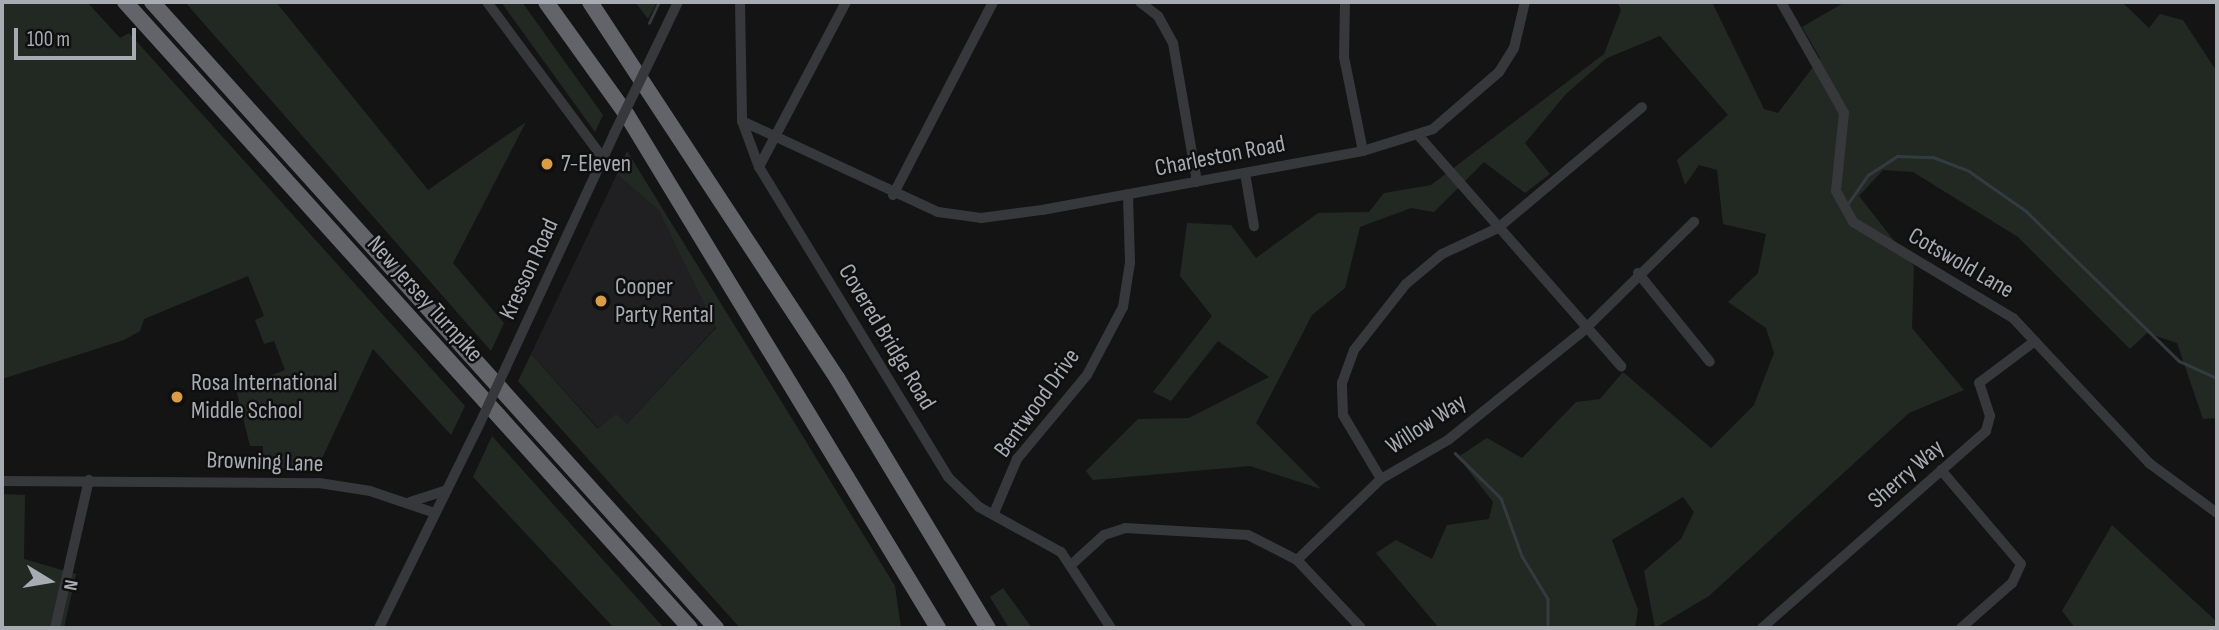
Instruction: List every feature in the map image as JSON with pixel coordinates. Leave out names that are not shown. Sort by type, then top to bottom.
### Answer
[{"type":"highway","name":"New Jersey Turnpike","points":[[125,2],[690,628]]},
{"type":"highway","name":"New Jersey Turnpike","points":[[152,2],[716,628]]},
{"type":"highway","points":[[167,2],[235,92]]},
{"type":"highway","points":[[546,2],[628,115],[938,628]]},
{"type":"highway","points":[[590,2],[837,378],[988,628]]},
{"type":"street","points":[[487,2],[603,158]]},
{"type":"street","name":"Kresson Road","points":[[379,628],[506,367],[678,2]]},
{"type":"street","name":"Covered Bridge Road","points":[[740,2],[742,121],[759,167],[948,477],[994,513],[1049,542],[1071,565],[1111,628]]},
{"type":"street","points":[[759,167],[846,2]]},
{"type":"street","points":[[892,195],[993,2]]},
{"type":"street","points":[[1140,2],[1158,16],[1173,43],[1197,182]]},
{"type":"street","points":[[1345,2],[1344,57],[1363,151]]},
{"type":"street","name":"Charleston Road","points":[[742,121],[892,195],[959,218],[981,218],[1128,195],[1363,151],[1418,135],[1458,113],[1499,72],[1514,48],[1525,2]]},
{"type":"street","name":"Cotswold Lane","points":[[1782,2],[1844,113],[1836,171],[1841,206],[1875,237],[2013,317],[2149,463],[2217,513]]},
{"type":"street","points":[[1381,479],[1343,415],[1346,366],[1406,284],[1442,254],[1498,228],[1642,107]]},
{"type":"street","points":[[1418,135],[1583,331],[1621,366]]},
{"type":"street","points":[[1245,173],[1254,226]]},
{"type":"street","name":"Bentwood Drive","points":[[994,513],[1017,458],[1087,375],[1123,307],[1130,263],[1128,195]]},
{"type":"street","name":"Willow Way","points":[[1297,560],[1381,479],[1448,440],[1583,331],[1638,273],[1694,222]]},
{"type":"street","points":[[1638,273],[1710,362]]},
{"type":"street","name":"Sherry Way","points":[[1762,628],[1986,431],[1990,416],[1978,393],[1982,379],[2035,341]]},
{"type":"street","points":[[1941,470],[2016,552],[2019,573],[1961,628]]},
{"type":"street","points":[[55,628],[89,480]]},
{"type":"street","name":"Browning Lane","points":[[2,481],[319,483],[404,502],[435,513]]},
{"type":"street","points":[[404,502],[447,490]]},
{"type":"street","points":[[1071,565],[1104,535],[1167,526],[1263,539],[1297,560],[1359,628]]},
{"type":"shaded area","points":[[2,2],[87,2],[120,38],[129,33],[465,406],[451,435],[373,349],[317,469],[263,468],[263,446],[250,446],[236,389],[285,370],[274,341],[264,344],[255,320],[264,316],[248,276],[144,319],[140,331],[124,340],[2,379]]},
{"type":"shaded area","points":[[185,2],[276,2],[428,190],[526,122],[453,263],[504,323],[491,351]]},
{"type":"shaded area","points":[[501,2],[522,2],[603,115],[595,132]]},
{"type":"shaded area","points":[[635,2],[657,2],[648,19]]},
{"type":"shaded area","points":[[1617,2],[1712,2],[1764,109],[1778,113],[1820,58],[1802,27],[1845,2],[2122,2],[2149,28],[2160,14],[2183,20],[2217,72],[2217,418],[2203,419],[2177,343],[2147,333],[2130,349],[2018,237],[1913,172],[1883,170],[1859,196],[1914,266],[1912,328],[1964,390],[1909,413],[1709,596],[1655,628],[1644,571],[1681,539],[1694,512],[1683,497],[1612,540],[1638,610],[1635,628],[1439,628],[1376,553],[1396,540],[1432,559],[1447,525],[1489,519],[1493,502],[1458,457],[1487,438],[1522,458],[1576,402],[1600,399],[1623,372],[1711,448],[1754,405],[1774,353],[1766,328],[1728,302],[1758,273],[1766,234],[1723,224],[1717,170],[1699,165],[1685,185],[1677,160],[1728,115],[1660,36],[1607,58],[1566,94],[1525,143],[1550,174],[1525,193],[1484,162],[1434,212],[1411,208],[1360,227],[1345,288],[1312,315],[1256,423],[1321,489],[1250,466],[1093,480],[1086,471],[1138,419],[1189,418],[1269,377],[1218,341],[1171,401],[1153,392],[1212,316],[1180,276],[1187,223],[1231,225],[1256,258],[1318,213],[1369,212],[1384,193],[1431,185],[1604,54],[1621,10]]},
{"type":"shaded area","points":[[627,151],[895,586],[901,628],[740,628],[518,381],[531,354],[598,429],[616,414],[627,424],[716,328],[659,211],[617,174]]},
{"type":"shaded area","points":[[617,174],[659,211],[716,327],[627,424],[599,429],[531,354]]},
{"type":"shaded area","points":[[492,436],[664,628],[614,628],[473,477]]},
{"type":"shaded area","points":[[2,494],[25,495],[24,559],[76,574],[64,628],[2,628]]},
{"type":"shaded area","points":[[2112,525],[2217,622],[2217,628],[2075,628],[2062,611]]},
{"type":"shaded area","points":[[1003,588],[1032,628],[1009,628],[990,597]]},
{"type":"waterway","points":[[649,23],[659,2]]},
{"type":"waterway","points":[[1847,205],[1868,175],[1897,156],[1933,157],[1969,171],[2025,210],[2179,361],[2217,378]]},
{"type":"waterway","points":[[1455,453],[1501,498],[1522,556],[1548,599],[1548,628]]},
{"type":"place","name":"7-Eleven","points":[[547,164]]},
{"type":"place","name":"Cooper Party Rental","points":[[601,301]]},
{"type":"place","name":"Rosa International Middle School","points":[[177,397]]}]
